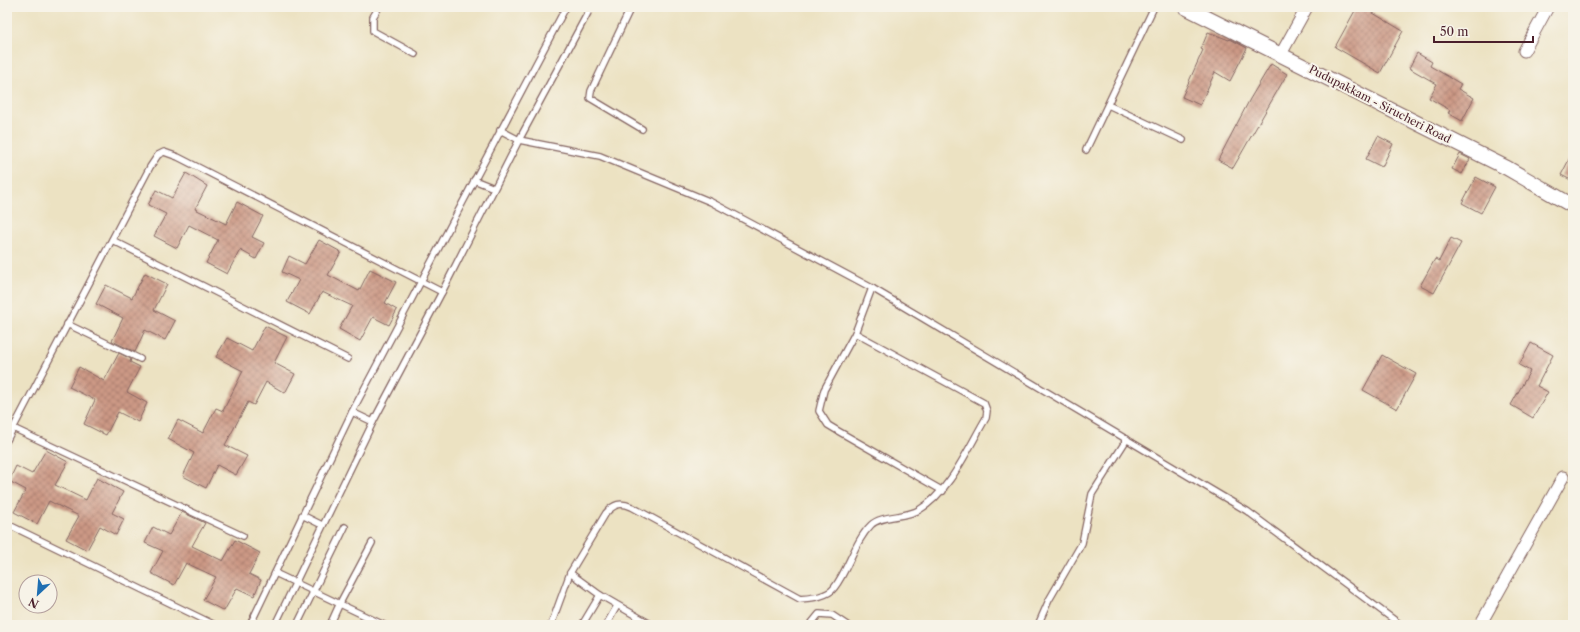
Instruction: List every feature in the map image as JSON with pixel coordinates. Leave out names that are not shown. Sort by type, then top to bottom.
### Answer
[{"type":"street","name":"Pudupakkam - Sirucheri Road","points":[[1185,7],[1507,168],[1573,206]]},
{"type":"street","points":[[1281,54],[1307,7]]},
{"type":"street","points":[[1524,51],[1548,7]]},
{"type":"street","points":[[1480,625],[1563,477]]},
{"type":"lane","points":[[379,7],[373,17],[373,31],[415,54]]},
{"type":"lane","points":[[250,625],[352,412],[566,7]]},
{"type":"lane","points":[[275,625],[373,422],[442,292],[519,140],[591,7]]},
{"type":"lane","points":[[631,7],[591,91],[590,98],[642,129]]},
{"type":"lane","points":[[1086,150],[1154,7]]},
{"type":"lane","points":[[1108,106],[1183,140]]},
{"type":"lane","points":[[500,130],[519,140],[600,156],[698,197],[872,288],[1247,511],[1364,596],[1401,625]]},
{"type":"lane","points":[[7,440],[150,167],[158,155],[164,152],[178,157],[442,292]]},
{"type":"lane","points":[[474,180],[494,188]]},
{"type":"lane","points":[[112,240],[348,359]]},
{"type":"lane","points":[[872,288],[855,333],[824,390],[819,411],[828,425],[943,491]]},
{"type":"lane","points":[[67,324],[140,359]]},
{"type":"lane","points":[[551,625],[570,573],[606,513],[613,506],[624,504],[800,599],[816,598],[834,589],[864,533],[871,524],[878,520],[906,516],[920,509],[943,491],[986,418],[987,411],[984,403],[855,333]]},
{"type":"lane","points":[[352,412],[373,422]]},
{"type":"lane","points":[[13,428],[243,536]]},
{"type":"lane","points":[[1038,625],[1049,600],[1082,543],[1092,494],[1127,439]]},
{"type":"lane","points":[[302,515],[322,525]]},
{"type":"lane","points":[[7,524],[215,625]]},
{"type":"lane","points":[[297,625],[345,527]]},
{"type":"lane","points":[[330,625],[372,542]]},
{"type":"lane","points":[[275,573],[384,625]]},
{"type":"lane","points":[[570,573],[617,606],[652,625]]},
{"type":"lane","points":[[582,625],[600,595]]},
{"type":"lane","points":[[606,625],[617,606]]},
{"type":"lane","points":[[810,625],[820,614],[832,615],[847,625]]},
{"type":"building","points":[[1357,7],[1363,7],[1403,31],[1380,73],[1335,47]]},
{"type":"building","points":[[1208,32],[1229,40],[1230,39],[1247,48],[1230,81],[1215,72],[1200,105],[1182,97],[1203,50],[1201,49]]},
{"type":"building","points":[[1417,53],[1432,62],[1430,66],[1461,84],[1458,89],[1474,98],[1462,121],[1448,113],[1450,110],[1429,98],[1437,84],[1409,68]]},
{"type":"building","points":[[1271,64],[1287,74],[1233,168],[1218,160],[1250,99]]},
{"type":"building","points":[[1378,136],[1393,144],[1382,167],[1366,159]]},
{"type":"building","points":[[1573,152],[1573,181],[1561,175]]},
{"type":"building","points":[[1460,154],[1470,159],[1462,174],[1452,169]]},
{"type":"building","points":[[186,173],[207,186],[195,209],[226,224],[237,202],[263,216],[252,237],[264,243],[256,259],[240,250],[227,274],[206,263],[218,240],[189,225],[177,248],[154,236],[166,214],[148,205],[156,190],[172,198]]},
{"type":"building","points":[[1476,177],[1495,187],[1481,213],[1462,203]]},
{"type":"building","points":[[1451,238],[1461,243],[1434,293],[1420,286],[1435,259],[1439,261]]},
{"type":"building","points":[[319,240],[341,252],[328,275],[359,291],[370,269],[396,282],[385,303],[397,310],[389,325],[373,317],[360,341],[339,329],[352,306],[322,292],[310,314],[287,302],[299,280],[282,272],[289,256],[305,264]]},
{"type":"building","points":[[145,273],[167,284],[154,310],[175,321],[165,340],[145,330],[135,352],[112,341],[123,318],[96,304],[106,285],[132,298]]},
{"type":"building","points":[[265,326],[287,337],[274,363],[295,374],[285,393],[266,382],[254,405],[248,402],[225,445],[247,456],[236,475],[217,465],[206,488],[183,476],[194,453],[168,439],[178,420],[203,433],[216,408],[223,411],[243,371],[216,357],[227,338],[252,351]]},
{"type":"building","points":[[1531,343],[1553,355],[1537,386],[1548,392],[1533,418],[1511,405],[1530,371],[1519,365]]},
{"type":"building","points":[[119,353],[131,359],[130,362],[140,367],[127,392],[147,403],[138,422],[118,412],[106,435],[84,424],[95,400],[69,387],[79,367],[104,381]]},
{"type":"building","points":[[1382,355],[1416,374],[1397,409],[1363,390]]},
{"type":"building","points":[[46,450],[68,462],[55,485],[86,500],[97,478],[123,492],[112,513],[124,519],[116,535],[100,526],[87,550],[66,539],[79,516],[49,501],[37,524],[14,512],[26,490],[9,481],[16,466],[32,474]]},
{"type":"building","points":[[182,512],[205,523],[192,546],[223,561],[235,540],[260,553],[249,574],[261,580],[254,596],[237,588],[224,611],[203,600],[216,577],[186,563],[174,585],[151,573],[163,551],[145,543],[153,527],[169,535]]}]
